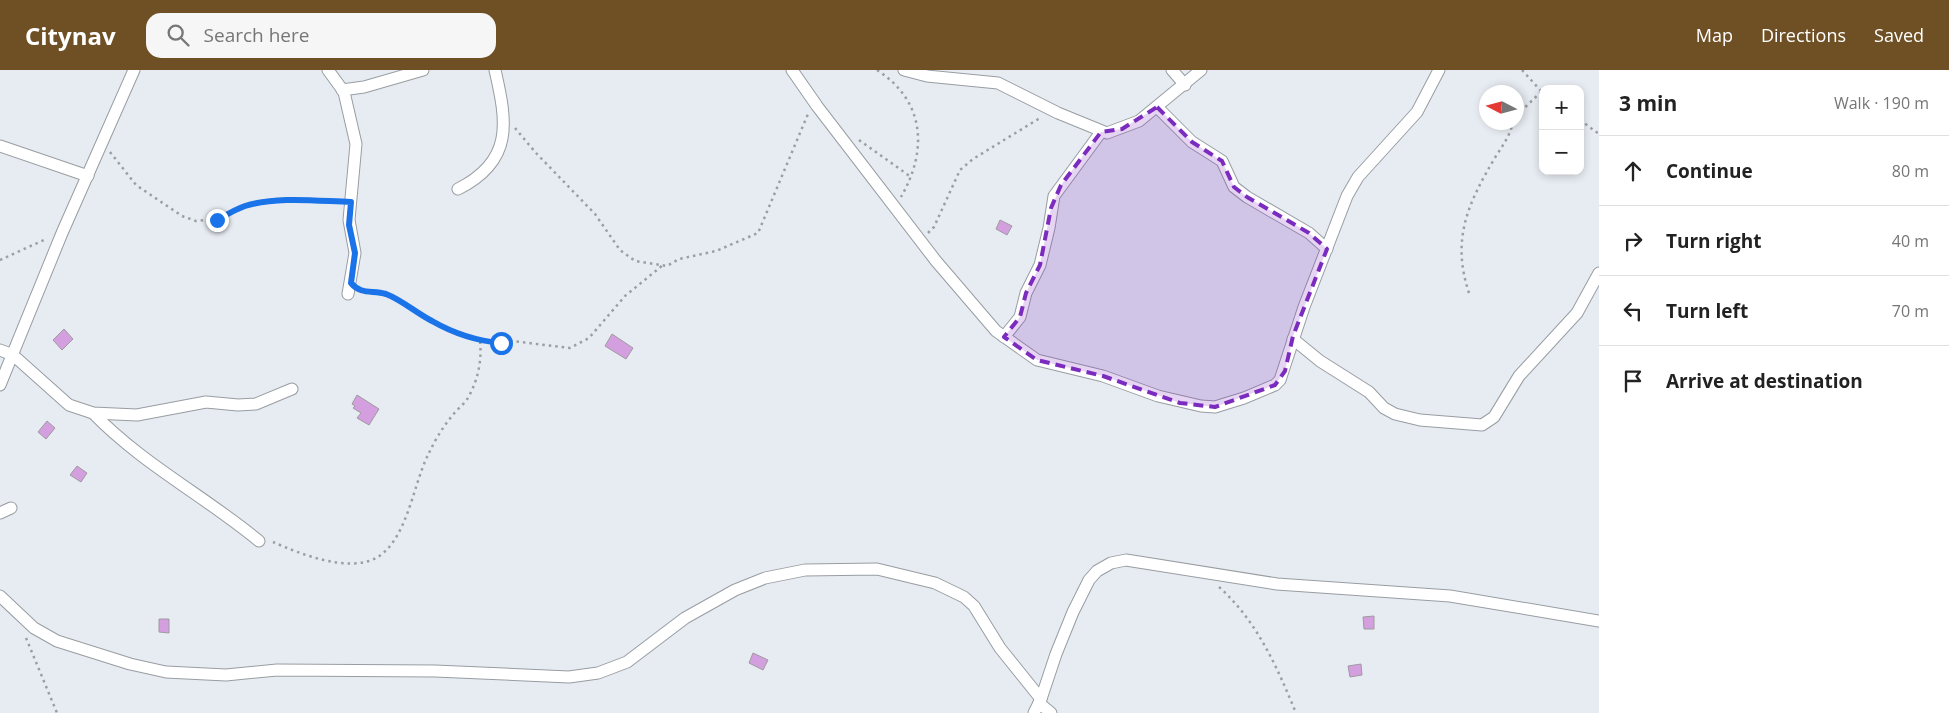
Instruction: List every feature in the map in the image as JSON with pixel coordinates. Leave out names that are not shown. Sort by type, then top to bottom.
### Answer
[{"type":"street","points":[[0,385],[62,233],[134,70]]},
{"type":"street","points":[[328,70],[342,90],[352,118],[356,144],[349,225],[355,253],[349,288]]},
{"type":"street","points":[[342,90],[364,87],[423,70]]},
{"type":"street","points":[[458,189],[481,176],[489,168],[500,148],[504,124],[502,96],[495,70]]},
{"type":"street","points":[[792,70],[894,208],[996,331],[1037,360],[1103,376],[1180,403],[1208,406],[1244,398],[1276,385],[1285,371],[1293,339],[1340,211],[1358,177],[1417,112],[1438,70]]},
{"type":"street","points":[[904,70],[927,76],[998,83],[1053,111],[1101,132],[1122,129],[1139,121],[1201,70]]},
{"type":"street","points":[[1172,70],[1185,85]]},
{"type":"street","points":[[1157,107],[1192,142],[1222,161],[1234,187],[1247,197],[1309,233],[1327,249]]},
{"type":"street","points":[[1004,337],[1020,317],[1026,293],[1040,265],[1054,196],[1101,132]]},
{"type":"street","points":[[0,146],[88,176]]},
{"type":"street","points":[[1293,339],[1320,360],[1369,392],[1384,408],[1395,414],[1420,420],[1482,425],[1494,417],[1519,376],[1577,313],[1599,273]]},
{"type":"street","points":[[0,350],[13,355],[64,402],[80,410],[93,413],[137,415],[206,402],[238,405],[256,404],[292,390]]},
{"type":"street","points":[[93,413],[148,459],[236,522],[259,541]]},
{"type":"street","points":[[0,514],[11,508]]},
{"type":"street","points":[[1038,705],[1073,612],[1089,580],[1097,570],[1110,563],[1126,560],[1204,574],[1277,584],[1450,596],[1599,621]]},
{"type":"street","points":[[0,596],[22,618],[48,637],[85,651],[130,664],[188,674],[233,675],[277,670],[435,671],[569,677],[598,673],[627,662],[685,618],[735,590],[766,578],[805,570],[877,569],[935,583],[964,597],[974,606],[1038,705],[1051,713]]},
{"type":"path","points":[[877,70],[887,76],[900,89],[916,121],[920,138],[919,153],[911,177],[894,208]]},
{"type":"path","points":[[1522,70],[1539,89]]},
{"type":"path","points":[[1524,109],[1539,95]]},
{"type":"path","points":[[503,116],[536,154],[595,214],[625,254],[635,261],[670,265],[680,259],[716,252],[758,232],[787,159],[814,102]]},
{"type":"path","points":[[921,239],[934,227],[960,170],[973,159],[1053,111]]},
{"type":"path","points":[[1584,123],[1599,134]]},
{"type":"path","points":[[1469,293],[1461,271],[1460,251],[1465,220],[1510,130]]},
{"type":"path","points":[[837,132],[859,140],[911,177]]},
{"type":"path","points":[[102,143],[136,185],[182,216],[196,221],[217,220],[244,207],[260,203],[286,201],[351,202]]},
{"type":"path","points":[[0,260],[62,233]]},
{"type":"path","points":[[349,288],[387,295],[431,321],[480,341],[570,348],[589,338],[625,296],[663,265]]},
{"type":"path","points":[[274,542],[297,552],[338,562],[368,562],[380,556],[401,530],[427,456],[440,433],[469,396],[479,372],[481,357],[480,341]]},
{"type":"path","points":[[1204,574],[1233,600],[1254,628],[1282,680],[1296,713]]},
{"type":"path","points":[[22,618],[26,638],[57,713]]},
{"type":"highlighted area","points":[[1157,107],[1192,142],[1222,161],[1234,187],[1247,197],[1309,233],[1327,249],[1293,336],[1285,371],[1275,385],[1215,407],[1180,403],[1103,376],[1037,360],[1004,337],[1020,317],[1026,293],[1040,265],[1051,208],[1061,185],[1101,132],[1122,129]]},
{"type":"building","points":[[1000,220],[1012,226],[1007,235],[996,229]]},
{"type":"building","points":[[64,329],[73,339],[62,350],[53,340]]},
{"type":"building","points":[[612,334],[633,348],[626,359],[605,346]]},
{"type":"building","points":[[357,395],[379,409],[369,425],[357,418],[361,413],[353,408],[355,406],[352,404]]},
{"type":"building","points":[[47,421],[55,428],[46,439],[38,432]]},
{"type":"building","points":[[77,466],[87,473],[81,482],[70,475]]},
{"type":"building","points":[[1374,616],[1374,629],[1364,629],[1363,617]]},
{"type":"building","points":[[159,619],[169,619],[169,633],[159,632]]},
{"type":"building","points":[[753,653],[768,660],[763,670],[749,663]]},
{"type":"building","points":[[1361,664],[1362,675],[1350,677],[1348,666]]},
{"type":"route","points":[[217,220],[244,207],[260,203],[286,201],[351,202],[349,225],[355,253],[351,283],[354,287],[365,292],[387,295],[445,328],[480,341],[501,343]]}]
